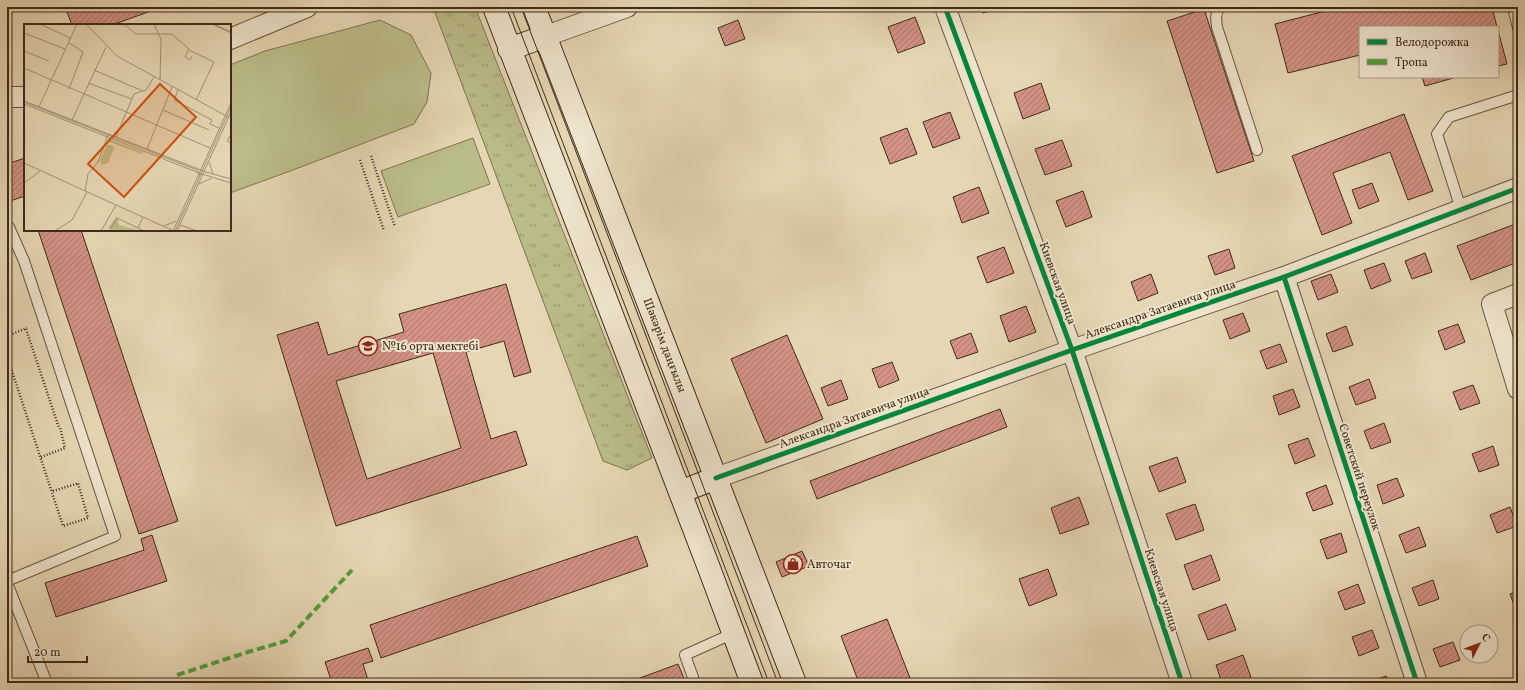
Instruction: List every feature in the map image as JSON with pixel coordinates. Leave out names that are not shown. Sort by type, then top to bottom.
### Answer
[{"type":"main road","points":[[494,7],[752,683]]},
{"type":"main road","name":"Шәкәрім даңғылы","points":[[534,7],[795,683]]},
{"type":"main road","points":[[509,48],[546,36]]},
{"type":"main road","name":"Александра Затаевича улица","points":[[680,492],[716,478]]},
{"type":"street","points":[[231,39],[307,7]]},
{"type":"street","points":[[546,36],[627,7]]},
{"type":"street","name":"Киевская улица","points":[[945,7],[1072,350],[1182,683]]},
{"type":"street","points":[[7,97],[24,97]]},
{"type":"street","name":"Александра Затаевича улица","points":[[716,478],[1072,350],[1284,277],[1518,188]]},
{"type":"street","name":"Советский переулок","points":[[1284,277],[1417,683]]},
{"type":"street","points":[[1518,294],[1492,304],[1518,390]]},
{"type":"lane","points":[[1220,7],[1217,10],[1217,27],[1257,150]]},
{"type":"lane","points":[[1513,7],[1518,28]]},
{"type":"lane","points":[[1461,209],[1437,134],[1449,117],[1518,95]]},
{"type":"lane","points":[[7,228],[9,227],[24,261],[115,536],[7,582],[47,683]]},
{"type":"lane","points":[[694,683],[685,655],[734,633]]},
{"type":"path","points":[[371,156],[395,227]]},
{"type":"path","points":[[360,160],[384,231]]},
{"type":"path","points":[[7,336],[44,322]]},
{"type":"path","points":[[26,329],[65,448],[41,457]]},
{"type":"path","points":[[7,356],[64,526],[88,518],[78,483]]},
{"type":"path","points":[[59,428],[76,417]]},
{"type":"path","points":[[53,491],[96,477]]},
{"type":"green space","points":[[433,7],[475,7],[652,458],[627,470],[603,461]]},
{"type":"green space","points":[[380,20],[411,35],[431,73],[427,102],[414,124],[231,193],[231,65],[265,51]]},
{"type":"green space","points":[[473,138],[490,184],[398,217],[381,171]]},
{"type":"building","points":[[7,7],[22,7],[7,12]]},
{"type":"building","points":[[65,7],[162,7],[115,24],[72,24]]},
{"type":"building","points":[[814,7],[829,7],[816,12]]},
{"type":"building","points":[[981,7],[1000,7],[983,13]]},
{"type":"building","points":[[1341,7],[1492,7],[1497,26],[1359,26],[1359,55],[1288,73],[1275,24]]},
{"type":"building","points":[[1204,9],[1254,161],[1217,173],[1167,21]]},
{"type":"building","points":[[915,17],[925,43],[898,53],[888,27]]},
{"type":"building","points":[[738,20],[745,39],[725,46],[718,28]]},
{"type":"building","points":[[1499,34],[1507,64],[1499,66]]},
{"type":"building","points":[[1422,78],[1453,78],[1425,86]]},
{"type":"building","points":[[1041,83],[1050,109],[1023,119],[1014,93]]},
{"type":"building","points":[[950,112],[960,138],[933,148],[923,122]]},
{"type":"building","points":[[1404,114],[1433,191],[1408,200],[1390,152],[1333,173],[1352,223],[1322,235],[1292,156]]},
{"type":"building","points":[[907,128],[917,154],[890,164],[880,138]]},
{"type":"building","points":[[1062,140],[1072,166],[1045,175],[1035,149]]},
{"type":"building","points":[[24,158],[24,196],[7,202],[7,164]]},
{"type":"building","points":[[1372,183],[1379,201],[1359,209],[1352,190]]},
{"type":"building","points":[[979,187],[989,213],[962,223],[953,197]]},
{"type":"building","points":[[1083,191],[1092,217],[1066,227],[1056,201]]},
{"type":"building","points":[[1518,223],[1518,262],[1471,280],[1457,246]]},
{"type":"building","points":[[38,231],[81,231],[178,521],[139,534]]},
{"type":"building","points":[[1004,247],[1014,273],[987,283],[977,257]]},
{"type":"building","points":[[1229,249],[1235,268],[1215,275],[1208,256]]},
{"type":"building","points":[[1425,253],[1432,272],[1412,279],[1405,261]]},
{"type":"building","points":[[1384,263],[1391,281],[1371,289],[1364,270]]},
{"type":"building","points":[[1151,274],[1158,293],[1138,301],[1131,282]]},
{"type":"building","points":[[1331,274],[1338,292],[1318,300],[1311,281]]},
{"type":"building","name":"№16 орта мектебі","points":[[506,284],[531,372],[514,377],[504,341],[466,352],[491,439],[516,431],[527,465],[336,526],[277,335],[318,322],[328,355],[404,332],[399,314]],"holes":[[[433,353],[461,448],[367,479],[336,381]]]},
{"type":"building","points":[[1026,306],[1036,332],[1009,342],[1000,316]]},
{"type":"building","points":[[1243,313],[1250,331],[1230,339],[1223,320]]},
{"type":"building","points":[[1458,324],[1465,342],[1445,350],[1438,331]]},
{"type":"building","points":[[1346,326],[1353,345],[1333,352],[1326,334]]},
{"type":"building","points":[[971,333],[978,352],[957,359],[950,341]]},
{"type":"building","points":[[787,335],[823,419],[766,443],[731,359]]},
{"type":"building","points":[[1280,344],[1287,362],[1267,369],[1260,351]]},
{"type":"building","points":[[892,362],[899,380],[879,388],[872,369]]},
{"type":"building","points":[[1369,379],[1376,398],[1356,405],[1349,387]]},
{"type":"building","points":[[841,380],[848,399],[828,406],[821,388]]},
{"type":"building","points":[[1473,385],[1480,403],[1460,410],[1453,392]]},
{"type":"building","points":[[1293,389],[1300,407],[1279,415],[1273,396]]},
{"type":"building","points":[[1000,409],[1007,427],[817,499],[810,481]]},
{"type":"building","points":[[1384,423],[1391,442],[1371,449],[1364,431]]},
{"type":"building","points":[[1308,438],[1315,456],[1295,464],[1288,445]]},
{"type":"building","points":[[1493,446],[1499,465],[1479,472],[1472,454]]},
{"type":"building","points":[[1177,457],[1186,482],[1159,492],[1149,467]]},
{"type":"building","points":[[1397,478],[1404,496],[1383,504],[1377,485]]},
{"type":"building","points":[[1326,485],[1333,504],[1313,511],[1306,493]]},
{"type":"building","points":[[1079,497],[1089,524],[1060,534],[1051,508]]},
{"type":"building","points":[[1195,504],[1204,530],[1176,540],[1166,514]]},
{"type":"building","points":[[1510,507],[1517,526],[1497,533],[1490,515]]},
{"type":"building","points":[[1419,527],[1426,546],[1406,553],[1399,535]]},
{"type":"building","points":[[1341,533],[1347,552],[1327,559],[1320,540]]},
{"type":"building","points":[[152,535],[167,581],[56,617],[45,583],[144,550],[141,539]]},
{"type":"building","points":[[637,536],[648,566],[381,658],[370,625]]},
{"type":"building","name":"Авточаг","points":[[802,551],[809,566],[782,577],[776,562]]},
{"type":"building","points":[[1211,555],[1220,580],[1193,590],[1184,565]]},
{"type":"building","points":[[1048,569],[1057,595],[1029,606],[1019,579]]},
{"type":"building","points":[[1433,580],[1439,599],[1419,606],[1412,588]]},
{"type":"building","points":[[1358,584],[1365,603],[1345,610],[1338,592]]},
{"type":"building","points":[[1518,591],[1518,612],[1517,613],[1510,594]]},
{"type":"building","points":[[1226,604],[1236,630],[1208,640],[1198,615]]},
{"type":"building","points":[[887,619],[912,683],[859,683],[841,636]]},
{"type":"building","points":[[1372,630],[1379,648],[1359,656],[1352,637]]},
{"type":"building","points":[[1453,642],[1459,660],[1440,667],[1433,649]]},
{"type":"building","points":[[368,648],[373,661],[363,664],[369,683],[332,683],[325,662]]},
{"type":"building","points":[[1243,655],[1252,680],[1242,683],[1222,683],[1216,665]]},
{"type":"building","points":[[678,664],[686,683],[641,683],[640,678]]},
{"type":"building","points":[[1386,676],[1389,683],[1367,683]]},
{"type":"tram line","points":[[511,7],[769,683]]},
{"type":"tram line","points":[[521,7],[778,683]]},
{"type":"marked path","points":[[177,675],[286,641],[352,570]]},
{"type":"cycle path","points":[[945,7],[1072,350],[1182,683]]},
{"type":"cycle path","points":[[716,478],[1072,350],[1284,277],[1518,188]]},
{"type":"cycle path","points":[[1284,277],[1417,683]]},
{"type":"place","name":"№16 орта мектебі","points":[[368,346]]},
{"type":"place","name":"Авточаг","points":[[793,564]]}]
